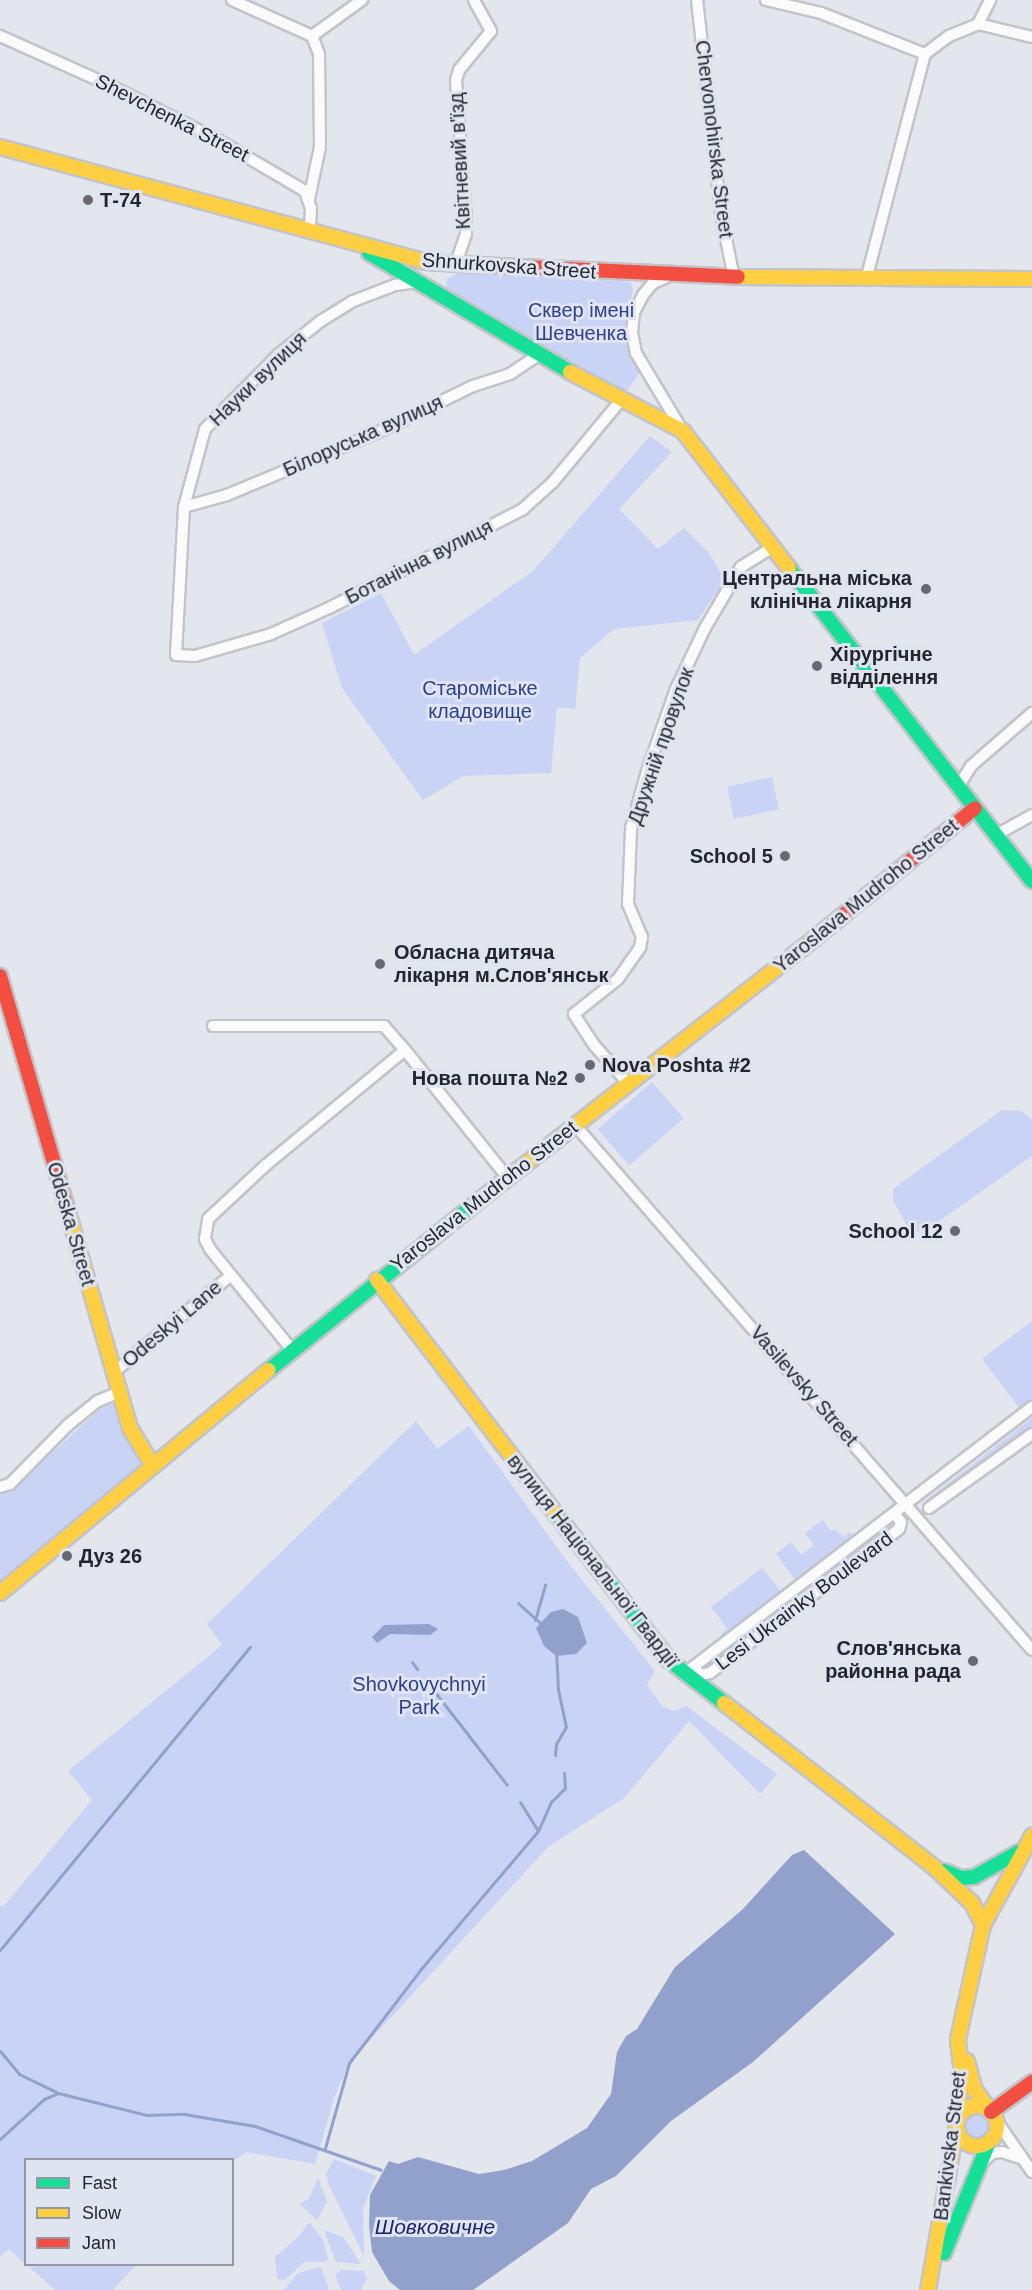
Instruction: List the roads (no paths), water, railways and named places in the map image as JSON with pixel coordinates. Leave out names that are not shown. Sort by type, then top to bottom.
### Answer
[{"type":"street","points":[[232,0],[312,36],[319,54],[320,147],[309,199],[310,228]]},
{"type":"street","points":[[312,36],[362,0]]},
{"type":"street","name":"Квітневий в'їзд","points":[[461,264],[457,260],[466,234],[466,220],[456,80],[459,70],[491,31],[474,0]]},
{"type":"street","name":"Chervonohirska Street","points":[[697,0],[721,214],[734,278]]},
{"type":"street","points":[[766,0],[821,13],[925,54]]},
{"type":"street","points":[[978,24],[990,0]]},
{"type":"street","points":[[866,280],[925,54],[949,36],[978,24],[1011,35],[1032,37]]},
{"type":"street","name":"Shevchenka Street","points":[[0,36],[111,86],[218,140],[305,191],[309,199]]},
{"type":"street","name":"Shnurkovska Street","points":[[0,147],[310,228],[425,262],[670,277],[866,280],[1032,279]]},
{"type":"street","points":[[348,241],[538,355],[621,400],[683,430]]},
{"type":"street","points":[[670,277],[653,283],[643,295],[634,313],[632,333],[636,353],[683,430],[1032,881]]},
{"type":"street","name":"Науки вулиця","points":[[176,655],[184,507],[206,429],[279,354],[353,301],[395,285],[419,282]]},
{"type":"street","name":"Білоруська вулиця","points":[[184,507],[227,495],[383,430],[473,386],[510,374],[538,355]]},
{"type":"street","name":"Ботанічна вулиця","points":[[176,655],[195,656],[271,634],[331,607],[523,509],[553,482],[621,400]]},
{"type":"street","name":"Дружній провулок","points":[[627,1082],[594,1046],[574,1014],[618,979],[640,947],[642,937],[628,904],[631,828],[675,689],[741,567],[774,546]]},
{"type":"street","points":[[958,787],[970,766],[1032,713]]},
{"type":"street","name":"Yaroslava Mudroho Street","points":[[0,1593],[377,1280],[627,1082],[770,974],[975,808]]},
{"type":"street","points":[[996,835],[1032,815]]},
{"type":"street","name":"Odeska Street","points":[[0,976],[129,1428],[153,1466]]},
{"type":"street","points":[[213,1026],[384,1026],[507,1176]]},
{"type":"street","points":[[292,1350],[230,1276],[205,1239],[208,1219],[266,1165],[405,1050]]},
{"type":"street","name":"Vasilevsky Street","points":[[574,1124],[1032,1650]]},
{"type":"street","name":"Odeskyi Lane","points":[[114,1372],[230,1276]]},
{"type":"street","name":"вулиця Національної Гвардії","points":[[377,1280],[582,1550],[689,1670],[935,1868]]},
{"type":"street","points":[[0,1487],[10,1484],[91,1407],[120,1392]]},
{"type":"street","name":"Lesi Ukrainky Boulevard","points":[[894,1513],[902,1525],[869,1551],[711,1672],[700,1675],[689,1670],[1032,1407]]},
{"type":"street","points":[[929,1508],[1032,1434]]},
{"type":"street","points":[[860,1539],[869,1551]]},
{"type":"street","points":[[815,1574],[823,1585]]},
{"type":"street","points":[[766,1610],[775,1621]]},
{"type":"street","points":[[703,1658],[711,1662],[711,1672]]},
{"type":"street","points":[[935,1868],[961,1878],[974,1878],[1001,1865],[1028,1842]]},
{"type":"street","name":"Bankivska Street","points":[[930,2290],[957,2123],[962,2074],[958,2039],[983,1925],[1028,1842]]},
{"type":"street","points":[[935,1868],[972,1903],[983,1925]]},
{"type":"street","points":[[958,2039],[975,2090],[1032,2172]]},
{"type":"street","points":[[992,2113],[1032,2082]]},
{"type":"street","points":[[992,2113],[972,2107],[957,2123],[962,2139],[1024,2160]]},
{"type":"street","points":[[930,2290],[984,2146],[997,2130],[992,2113]]},
{"type":"street","points":[[976,2170],[989,2156],[1002,2152]]},
{"type":"water","points":[[563,1609],[578,1617],[587,1643],[576,1654],[556,1656],[544,1646],[536,1628],[551,1612]]},
{"type":"water","points":[[429,1624],[438,1629],[430,1635],[390,1634],[377,1643],[372,1637],[384,1625]]},
{"type":"water","name":"Шовковичне","points":[[804,1850],[895,1934],[753,2062],[671,2121],[616,2176],[591,2189],[568,2223],[473,2290],[400,2290],[389,2281],[372,2252],[369,2225],[370,2195],[389,2161],[398,2164],[418,2157],[479,2174],[504,2170],[532,2161],[587,2128],[611,2094],[617,2052],[626,2036],[637,2029],[675,1967],[743,1909],[792,1855]]},
{"type":"waterway","points":[[535,1620],[545,1584]]},
{"type":"waterway","points":[[518,1603],[541,1624]]},
{"type":"waterway","points":[[0,1950],[250,1647]]},
{"type":"waterway","points":[[555,1755],[556,1744],[566,1727],[558,1689],[556,1652]]},
{"type":"waterway","points":[[412,1662],[417,1669]]},
{"type":"waterway","points":[[424,1678],[507,1785]]},
{"type":"waterway","points":[[325,2148],[349,2063],[420,1970],[538,1831],[551,1802],[565,1788],[564,1773]]},
{"type":"waterway","points":[[520,1802],[538,1831]]},
{"type":"waterway","points":[[0,2051],[19,2074],[56,2092]]},
{"type":"waterway","points":[[0,2139],[44,2099],[58,2093],[147,2115],[184,2114],[255,2126],[381,2170]]},
{"type":"place","name":"Т-74","points":[[88,200]]},
{"type":"place","name":"Центральна міська клінічна лікарня","points":[[926,589]]},
{"type":"place","name":"Хірургічне відділення","points":[[817,666]]},
{"type":"place","name":"School 5","points":[[785,856]]},
{"type":"place","name":"Обласна дитяча лікарня м.Слов'янськ","points":[[380,964]]},
{"type":"place","name":"Nova Poshta #2","points":[[590,1065]]},
{"type":"place","name":"Нова пошта №2","points":[[580,1078]]},
{"type":"place","name":"School 12","points":[[955,1231]]},
{"type":"place","name":"Дуз 26","points":[[67,1556]]},
{"type":"place","name":"Слов'янська районна рада","points":[[973,1661]]},
{"type":"park label","name":"Сквер імені Шевченка","points":[[581,322]]},
{"type":"park label","name":"Староміське кладовище","points":[[480,700]]},
{"type":"park label","name":"Shovkovychnyi Park","points":[[419,1696]]}]
